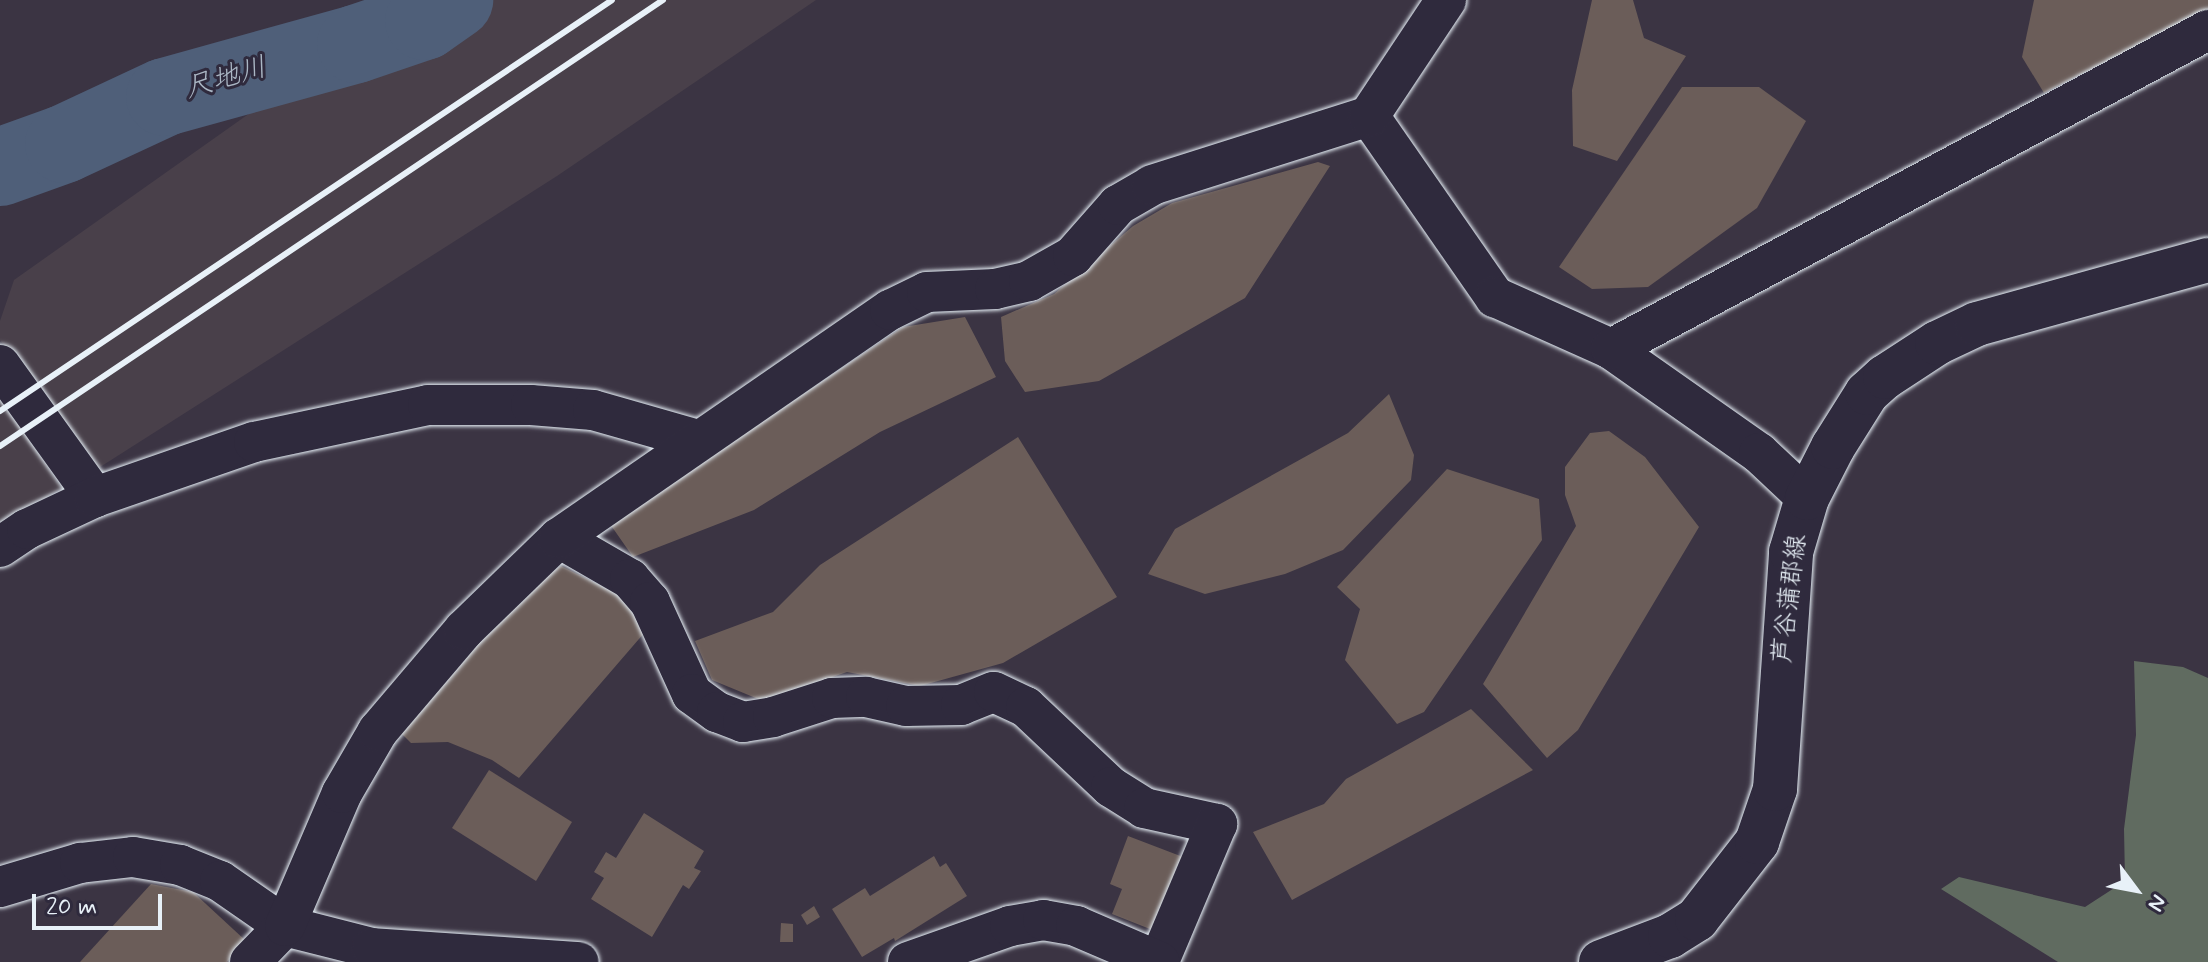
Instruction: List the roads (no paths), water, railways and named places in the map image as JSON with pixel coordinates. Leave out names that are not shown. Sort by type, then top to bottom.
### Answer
[{"type":"main road","name":"芦谷蒲郡線","points":[[1601,962],[1670,936],[1697,919],[1757,842],[1775,789],[1791,552],[1807,498],[1833,447],[1867,393],[1885,377],[1937,343],[1977,324],[2208,260]]},
{"type":"street","points":[[250,962],[285,926],[342,793],[378,731],[464,630],[559,538],[890,310],[927,292],[995,289],[1029,281],[1073,256],[1118,205],[1152,185],[1369,116],[1446,0]]},
{"type":"street","points":[[1611,349],[2208,30]]},
{"type":"street","points":[[1369,116],[1495,297],[1611,349],[1759,453],[1807,498]]},
{"type":"street","points":[[0,365],[95,497]]},
{"type":"street","points":[[0,547],[27,529],[95,497],[254,442],[428,405],[531,405],[593,410],[698,440]]},
{"type":"street","points":[[559,538],[630,579],[650,602],[692,694],[717,712],[743,722],[773,717],[832,698],[866,697],[906,706],[961,705],[994,692],[1026,707],[1111,787],[1144,808],[1217,824],[1159,962],[1076,926],[1043,920],[1010,926],[908,962]]},
{"type":"street","points":[[0,887],[80,863],[133,857],[180,865],[220,881],[285,926],[372,948],[579,962]]},
{"type":"waterway","name":"尺地川","points":[[0,167],[64,144],[165,97],[356,44],[424,21],[454,0]]},
{"type":"railway","points":[[0,411],[612,0]]},
{"type":"railway","points":[[0,446],[663,0]]}]
